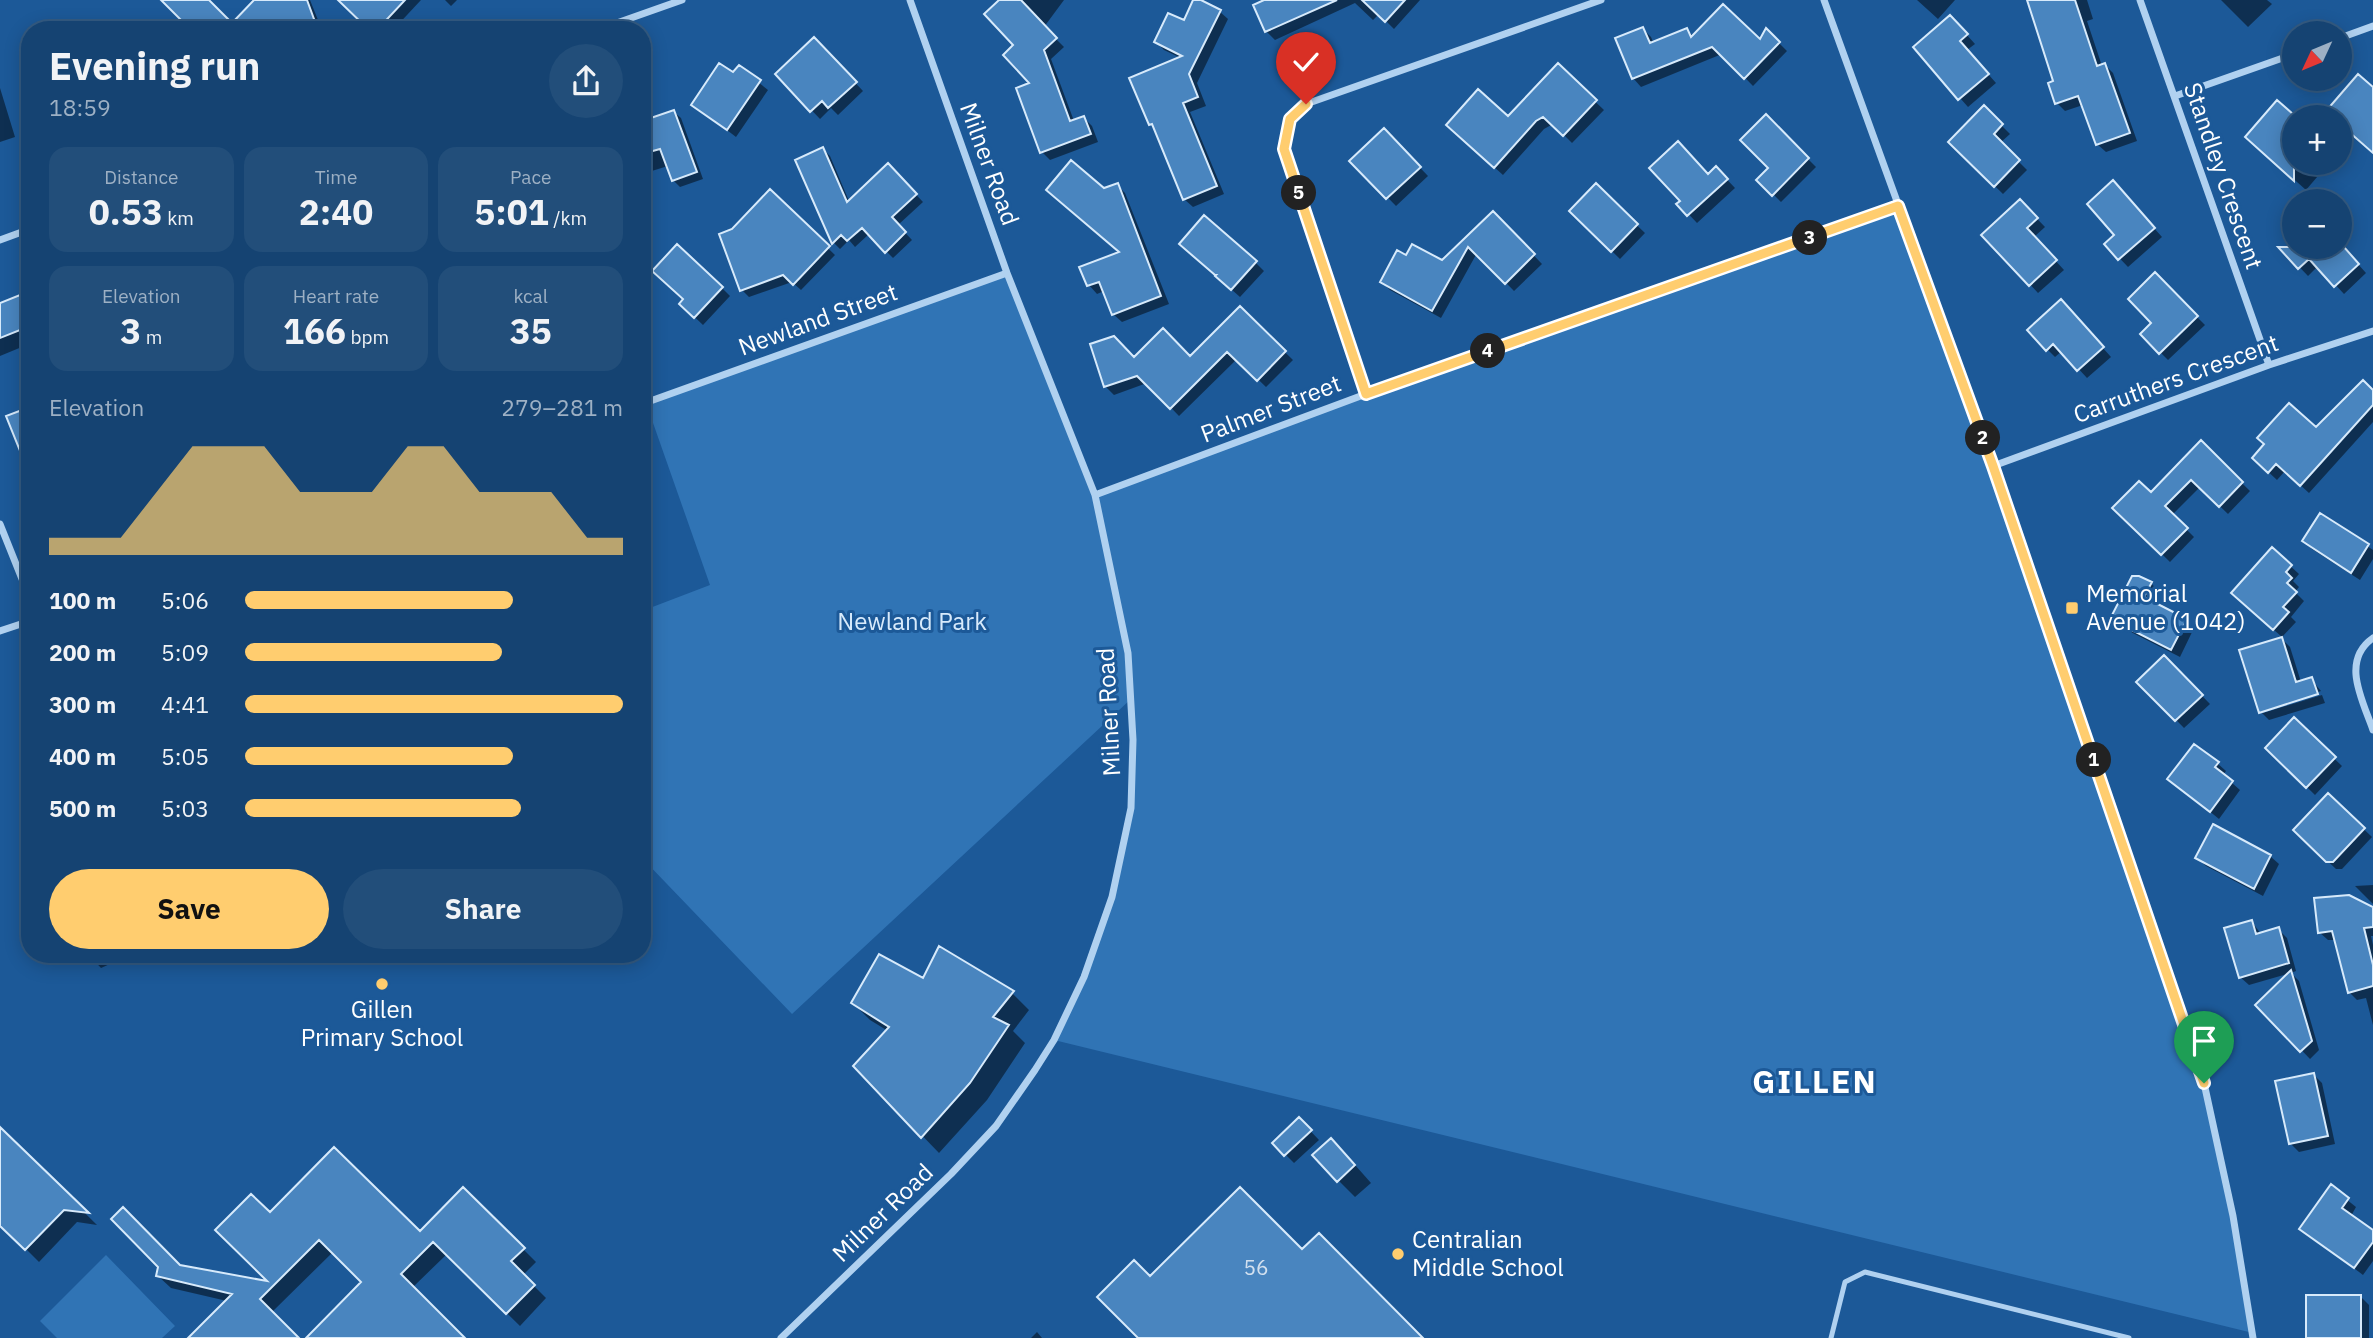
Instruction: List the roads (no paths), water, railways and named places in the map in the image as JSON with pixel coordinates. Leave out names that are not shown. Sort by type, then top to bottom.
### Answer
[{"type":"street","points":[[622,21],[682,0]]},
{"type":"street","name":"Milner Road","points":[[781,1338],[951,1174],[996,1126],[1054,1040],[1084,977],[1112,897],[1131,808],[1133,740],[1128,653],[1095,495],[1007,272],[910,0]]},
{"type":"street","points":[[1366,394],[1284,149],[1290,119],[1306,104],[1601,0]]},
{"type":"street","points":[[1824,0],[1993,466],[2204,1083],[2233,1216],[2253,1338]]},
{"type":"street","name":"Standley Crescent","points":[[2140,0],[2269,365]]},
{"type":"street","points":[[2352,34],[2373,26]]},
{"type":"street","points":[[2175,96],[2282,58]]},
{"type":"street","name":"Palmer Street","points":[[1095,495],[1366,394],[1898,206]]},
{"type":"street","points":[[0,240],[21,232]]},
{"type":"street","name":"Newland Street","points":[[651,401],[1007,272]]},
{"type":"street","name":"Carruthers Crescent","points":[[1993,466],[2269,365],[2373,331]]},
{"type":"street","points":[[0,524],[21,576]]},
{"type":"street","points":[[0,631],[21,624]]},
{"type":"street","points":[[2373,638],[2360,650],[2355,679],[2373,730]]},
{"type":"lane","points":[[1831,1338],[1845,1282],[1866,1272],[2129,1338]]},
{"type":"place","name":"Memorial Avenue (1042)","points":[[2072,608]]},
{"type":"place","name":"Gillen Primary School","points":[[382,984]]},
{"type":"place","name":"Centralian Middle School","points":[[1398,1254]]},
{"type":"district","name":"GILLEN","points":[[1815,1082]]},
{"type":"park label","name":"Newland Park","points":[[912,622]]}]
